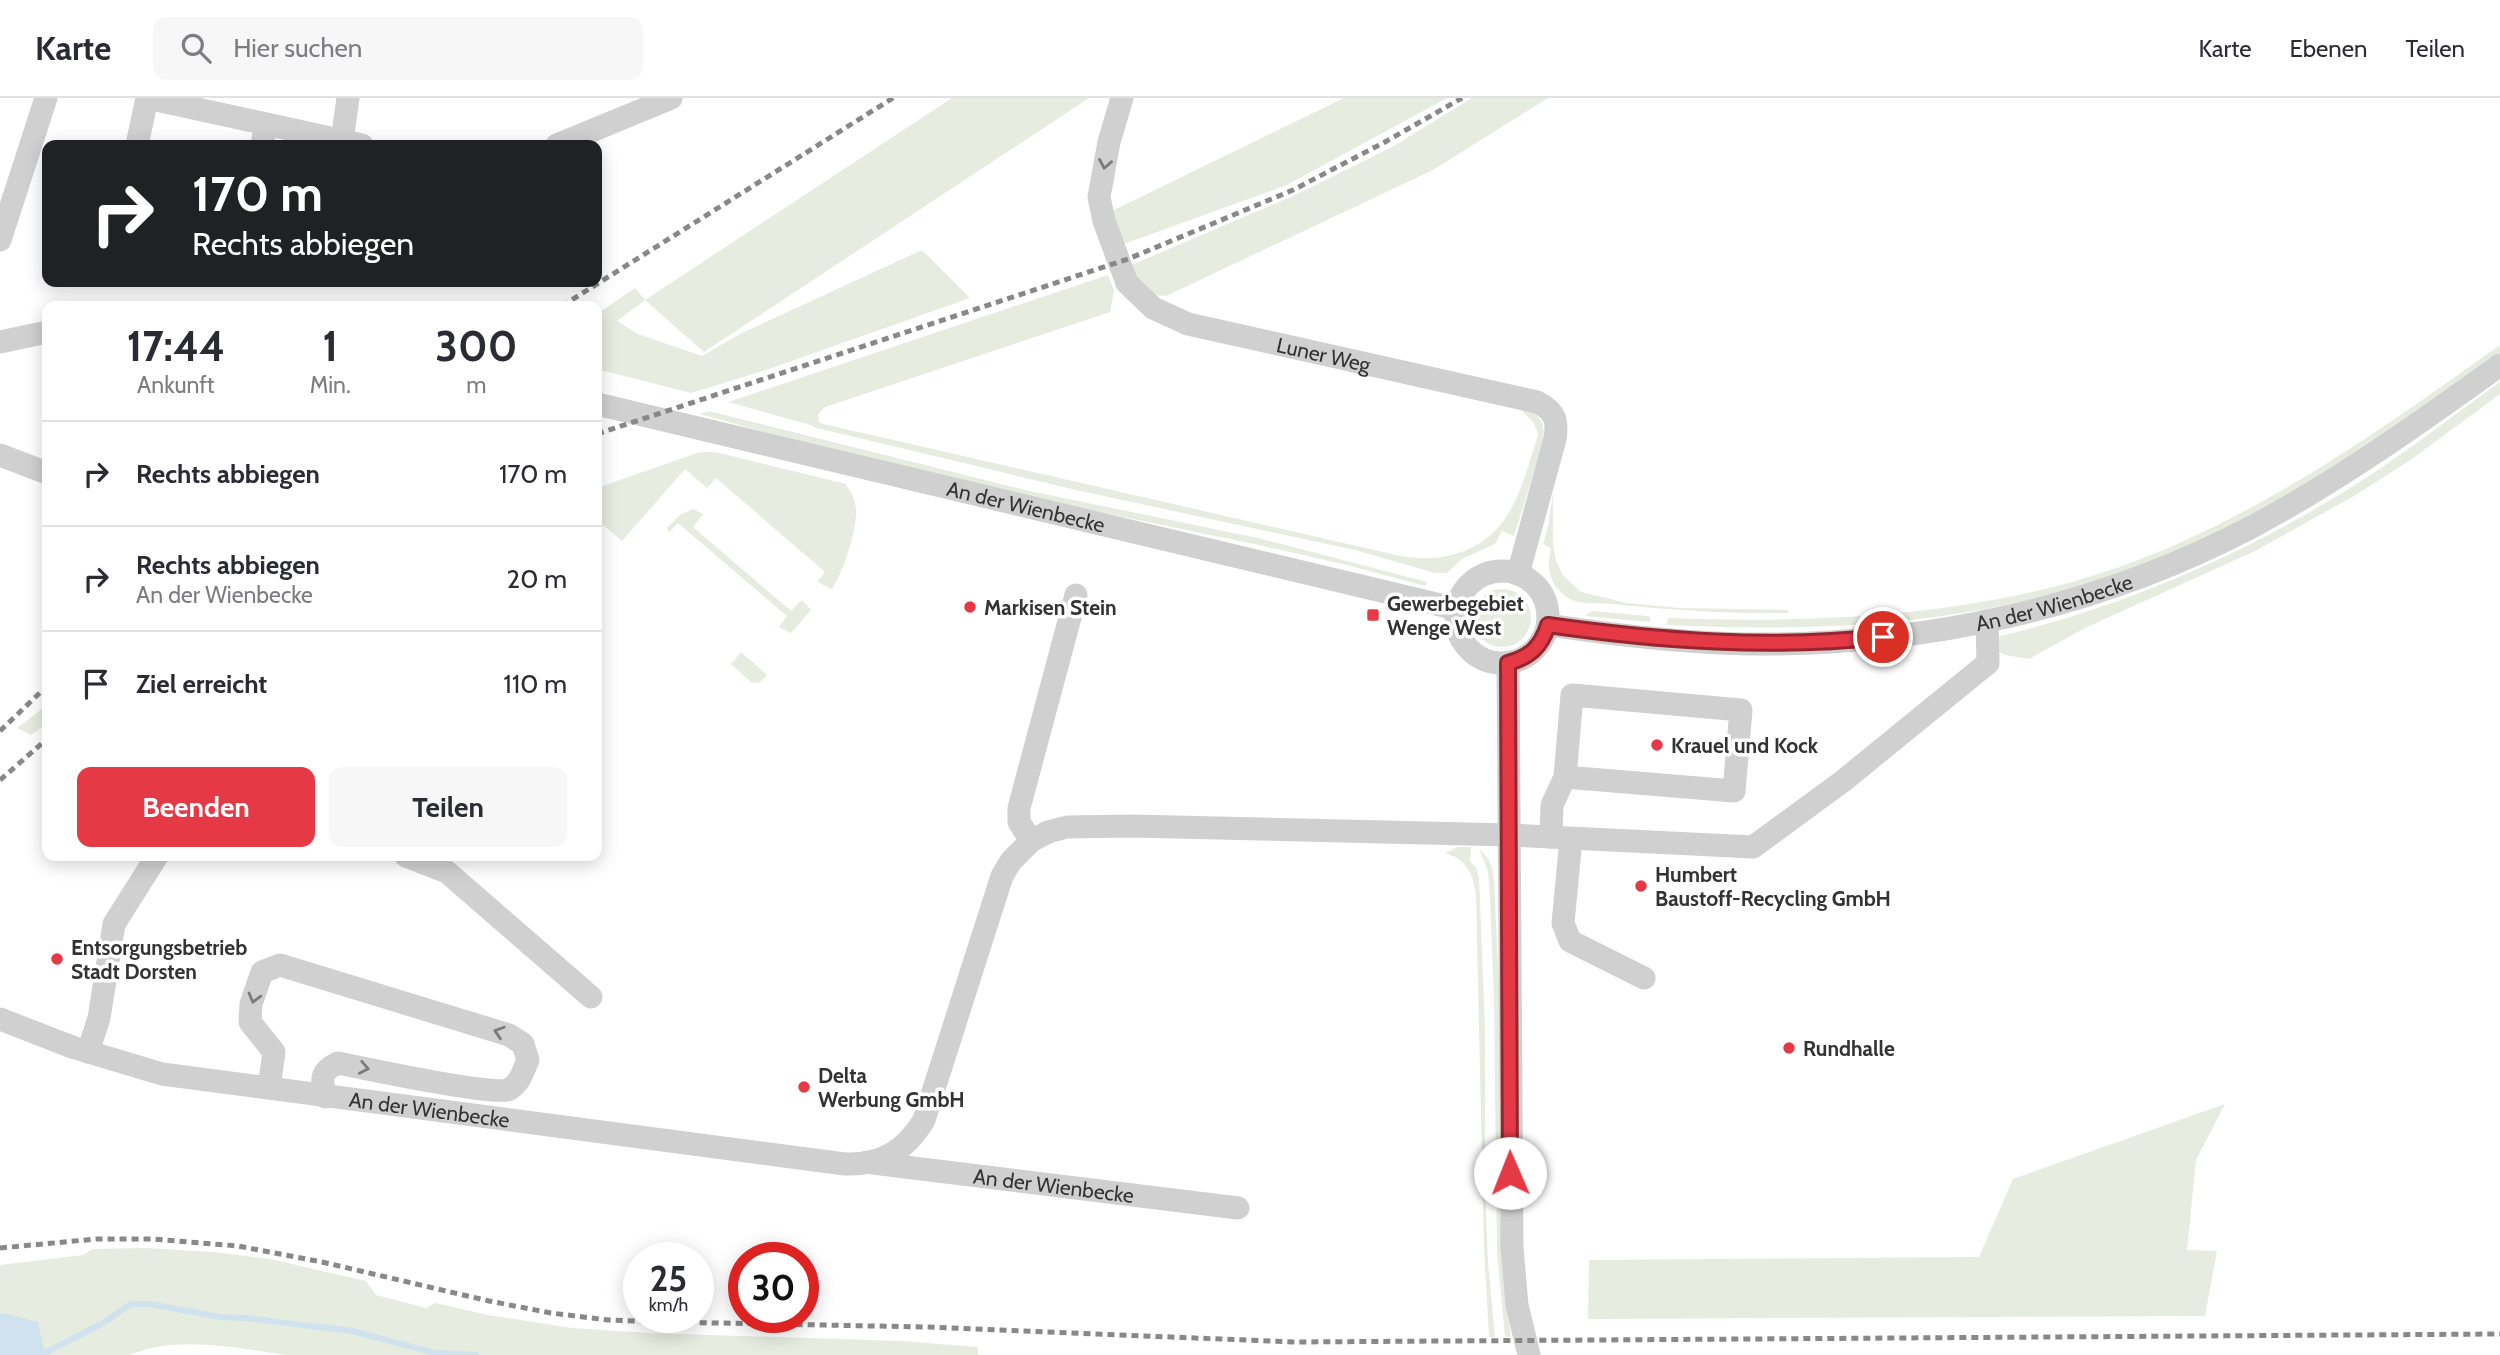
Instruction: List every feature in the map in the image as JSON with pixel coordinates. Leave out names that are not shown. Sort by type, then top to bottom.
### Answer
[{"type":"street","points":[[0,240],[46,98]]},
{"type":"street","points":[[137,140],[147,98],[192,103],[264,135],[319,140]]},
{"type":"street","points":[[348,98],[352,140]]},
{"type":"street","name":"Luner Weg","points":[[1122,98],[1109,142],[1099,197],[1104,221],[1127,283],[1153,308],[1188,324],[1537,402],[1552,410],[1556,419],[1555,439],[1518,574]]},
{"type":"street","points":[[569,140],[667,99]]},
{"type":"street","points":[[0,342],[42,333]]},
{"type":"street","name":"An der Wienbecke","points":[[1548,625],[1680,640],[1781,644],[1897,635],[2025,614],[2081,598],[2158,570],[2247,529],[2363,462],[2500,365]]},
{"type":"street","name":"An der Wienbecke","points":[[602,405],[1457,609]]},
{"type":"street","points":[[0,455],[42,470]]},
{"type":"street","points":[[1502,571],[1518,574],[1530,580],[1546,600],[1548,625],[1544,639],[1534,651],[1522,659],[1493,663],[1468,649],[1460,637],[1456,623],[1457,609],[1462,594],[1472,582],[1486,573],[1502,571]]},
{"type":"street","points":[[1031,841],[1019,822],[1019,808],[1076,595]]},
{"type":"street","name":"An der Wienbecke","points":[[869,1163],[884,1159],[901,1149],[924,1120],[1002,876],[1015,855],[1031,841],[1048,832],[1067,827],[1121,826],[1508,835],[1753,847],[1843,781],[1988,663],[1987,621]]},
{"type":"street","points":[[1508,663],[1512,1248],[1517,1305],[1529,1355]]},
{"type":"street","points":[[1565,776],[1734,791],[1741,710],[1572,695],[1565,776],[1552,805],[1561,838],[1563,923],[1570,941],[1644,978]]},
{"type":"street","points":[[88,1052],[99,1018],[114,924],[154,861]]},
{"type":"street","points":[[419,861],[447,872],[591,997]]},
{"type":"street","points":[[269,1088],[274,1052],[250,1023],[251,1004],[262,972],[280,965],[509,1035],[523,1044],[528,1060],[517,1083],[505,1091],[479,1089],[338,1063],[327,1068],[322,1078],[325,1097]]},
{"type":"street","name":"An der Wienbecke","points":[[0,1018],[88,1052],[162,1074],[845,1164],[869,1163],[1238,1208]]},
{"type":"shaded area","points":[[952,98],[1089,98],[704,352],[645,300]]},
{"type":"shaded area","points":[[1344,98],[1447,98],[1287,185],[1124,244],[1112,211]]},
{"type":"shaded area","points":[[1472,98],[1548,98],[1433,170],[1166,296],[1155,295],[1130,275],[1129,266],[1293,196],[1392,147]]},
{"type":"shaded area","points":[[922,250],[970,298],[766,370],[691,393],[602,370],[602,311],[635,288],[645,300],[617,321],[638,334],[702,356],[740,334]]},
{"type":"shaded area","points":[[1108,275],[1114,291],[1110,312],[825,407],[818,414],[819,423],[1396,555],[1430,558],[1463,552],[1477,545],[1491,535],[1512,507],[1538,435],[1534,423],[1521,410],[1527,406],[1541,422],[1544,437],[1514,536],[1502,531],[1495,544],[1462,559],[1447,573],[1435,573],[1355,550],[1076,490],[813,427],[728,402]]},
{"type":"shaded area","points":[[2500,345],[2500,352],[2451,388],[2298,489],[2190,545],[2134,569],[2026,601],[1925,618],[1770,628],[1667,625],[1668,618],[1770,620],[1922,611],[2023,594],[2072,582],[2130,563],[2187,540],[2296,482],[2400,416]]},
{"type":"shaded area","points":[[2500,382],[2500,394],[2409,461],[2354,496],[2255,551],[2085,628],[2029,659],[2005,655],[1995,649],[1995,641],[2001,636],[2050,623],[2147,590],[2287,525],[2375,472]]},
{"type":"shaded area","points":[[709,411],[1025,490],[1258,538],[1427,582],[1425,586],[1254,544],[1022,496],[700,414]]},
{"type":"shaded area","points":[[700,452],[715,452],[846,484],[855,503],[855,523],[851,543],[832,589],[817,582],[825,572],[716,478],[707,488],[685,469],[622,541],[602,524],[602,486]]},
{"type":"shaded area","points":[[1553,493],[1553,545],[1556,561],[1562,574],[1581,592],[1627,603],[1680,608],[1788,610],[1788,613],[1678,610],[1588,603],[1570,599],[1559,591],[1552,580],[1549,568],[1551,548],[1543,544]]},
{"type":"shaded area","points":[[693,509],[703,514],[693,527],[791,611],[802,600],[811,610],[791,633],[779,627],[787,616],[678,523],[669,533],[667,528],[680,515]]},
{"type":"shaded area","points":[[1502,589],[1513,591],[1526,602],[1531,618],[1529,629],[1518,642],[1502,647],[1491,645],[1478,634],[1473,618],[1475,607],[1486,594]]},
{"type":"shaded area","points":[[1592,611],[1647,616],[1650,617],[1650,622],[1585,616]]},
{"type":"shaded area","points":[[741,652],[767,675],[759,683],[751,682],[731,664]]},
{"type":"shaded area","points":[[42,709],[42,727],[31,735],[17,728]]},
{"type":"shaded area","points":[[1458,847],[1471,847],[1470,862],[1476,867],[1479,878],[1485,1028],[1485,1188],[1495,1337],[1489,1337],[1484,1248],[1476,894],[1468,868],[1459,859],[1445,853]]},
{"type":"shaded area","points":[[1479,849],[1490,862],[1494,879],[1499,988],[1500,1209],[1503,1280],[1511,1337],[1505,1337],[1497,1253],[1490,897],[1488,871]]},
{"type":"shaded area","points":[[2225,1104],[2196,1160],[2187,1250],[2217,1251],[2205,1316],[1588,1319],[1589,1260],[1979,1257],[2013,1179]]},
{"type":"shaded area","points":[[144,1248],[214,1252],[270,1259],[366,1281],[376,1295],[426,1308],[435,1303],[488,1315],[572,1328],[623,1333],[901,1341],[978,1347],[978,1355],[286,1355],[187,1344],[148,1349],[129,1355],[0,1355],[0,1265],[84,1255],[92,1249]]},
{"type":"water","points":[[0,1314],[38,1322],[45,1355],[0,1355]]},
{"type":"waterway","points":[[45,1353],[103,1323],[131,1304],[150,1304],[220,1317],[352,1331],[435,1353],[476,1355]]},
{"type":"railway","points":[[602,281],[893,98]]},
{"type":"railway","points":[[602,432],[1128,259],[1293,190],[1462,98]]},
{"type":"railway","points":[[570,301],[592,287]]},
{"type":"railway","points":[[0,731],[42,691]]},
{"type":"railway","points":[[0,780],[42,743]]},
{"type":"railway","points":[[0,1248],[96,1239],[152,1239],[238,1246],[551,1313],[608,1320],[665,1322],[926,1327],[1293,1342],[2500,1334]]},
{"type":"place","name":"Markisen Stein","points":[[970,607]]},
{"type":"place","name":"Gewerbegebiet Wenge West","points":[[1373,615]]},
{"type":"place","name":"Krauel und Kock","points":[[1657,745]]},
{"type":"place","name":"Humbert Baustoff-Recycling GmbH","points":[[1641,886]]},
{"type":"place","name":"Entsorgungsbetrieb Stadt Dorsten","points":[[57,959]]},
{"type":"place","name":"Rundhalle","points":[[1789,1048]]},
{"type":"place","name":"Delta Werbung GmbH","points":[[804,1087]]},
{"type":"route","points":[[1510,1173],[1508,663],[1522,659],[1534,651],[1544,639],[1548,625],[1629,636],[1730,643],[1781,644],[1883,637]]}]
